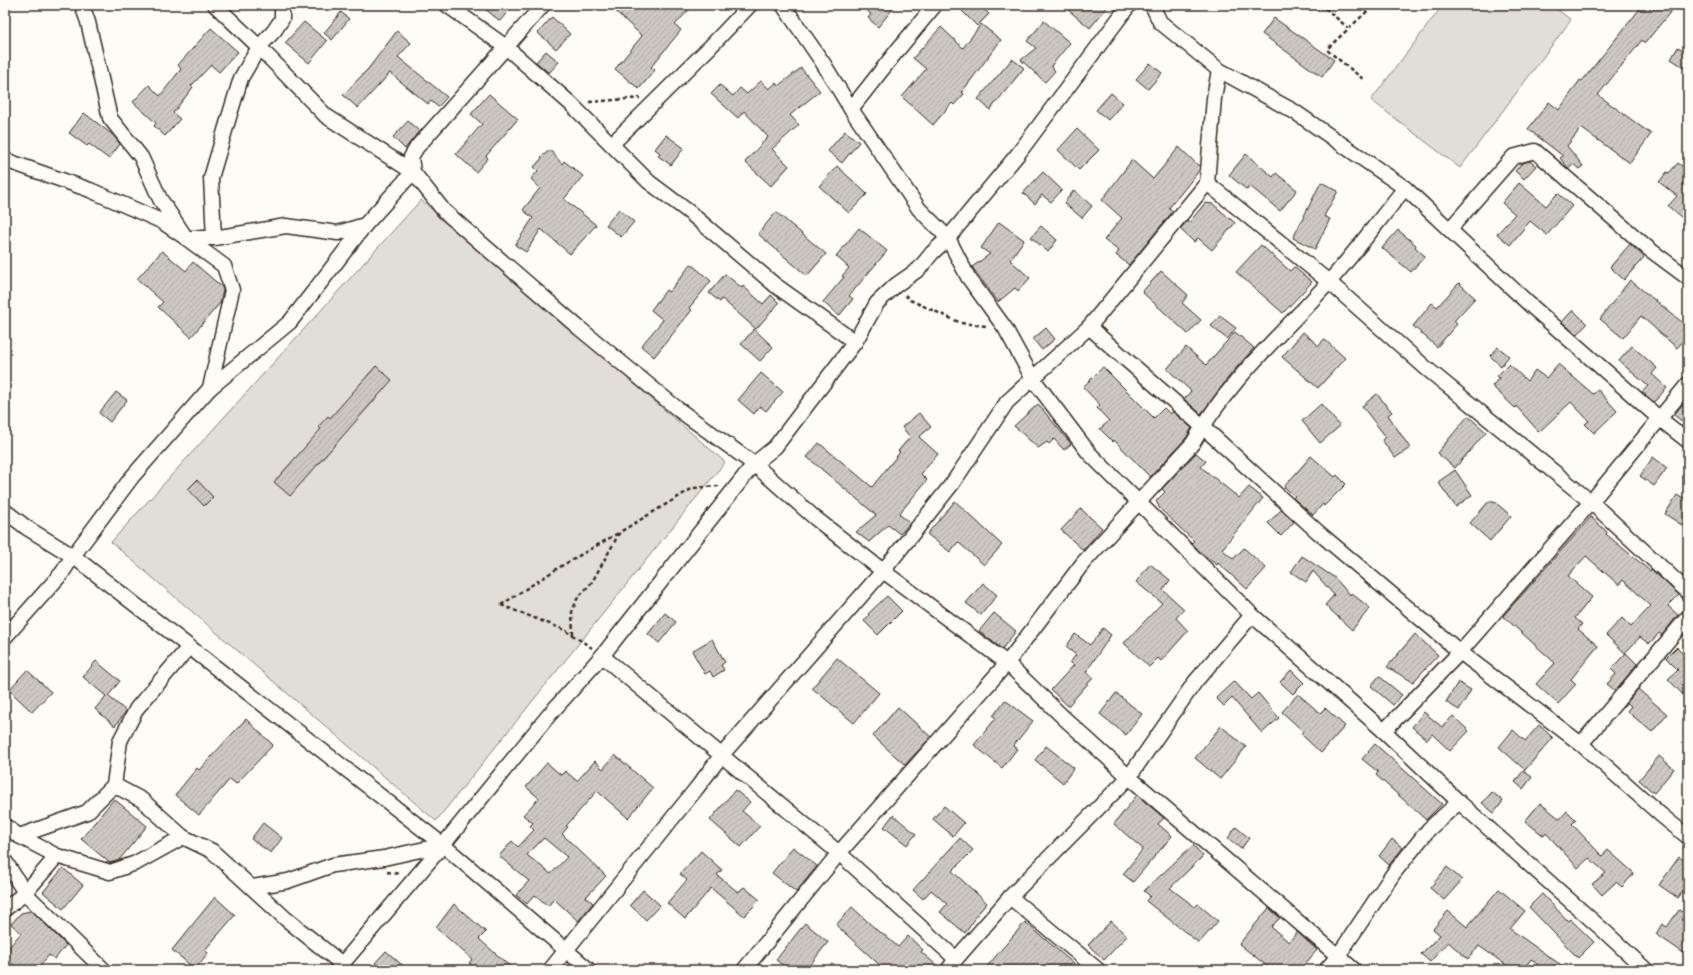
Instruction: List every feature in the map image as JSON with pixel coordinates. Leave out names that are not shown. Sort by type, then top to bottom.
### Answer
[{"type":"street","points":[[82,5],[88,22],[110,118],[141,157],[160,199],[186,238]]},
{"type":"street","points":[[215,5],[259,46],[326,116],[412,172],[444,211],[579,328],[679,410],[754,464],[815,518],[883,571],[1007,662],[1064,718],[1129,777],[1354,970]]},
{"type":"street","points":[[214,238],[211,178],[241,78],[259,46],[274,31],[282,19],[282,5]]},
{"type":"street","points":[[447,5],[506,47],[570,104],[649,182],[689,212],[775,285],[855,342]]},
{"type":"street","points":[[5,637],[62,573],[72,556],[132,477],[210,388],[290,322],[365,225],[412,172],[411,157],[417,147],[543,5]]},
{"type":"street","points":[[612,144],[710,47],[750,5]]},
{"type":"street","points":[[784,5],[823,63],[851,109],[919,209],[948,238],[968,277],[1005,328],[1033,378],[1089,454],[1252,615],[1384,732],[1458,802],[1598,925],[1646,970]]},
{"type":"street","points":[[851,109],[896,52],[936,5]]},
{"type":"street","points":[[114,785],[142,800],[183,837],[212,851],[339,967],[443,845],[549,715],[602,656],[754,464],[775,447],[855,342],[877,303],[896,286],[919,269],[932,253],[948,238],[1018,154],[1129,5]]},
{"type":"street","points":[[1152,5],[1160,22],[1219,70],[1295,112],[1405,188],[1529,304],[1688,441]]},
{"type":"street","points":[[550,970],[567,951],[721,756],[883,571],[952,484],[1007,402],[1089,327],[1207,183],[1213,104],[1219,70]]},
{"type":"street","points":[[1450,229],[1513,157],[1535,151],[1649,248],[1688,278]]},
{"type":"street","points":[[5,160],[90,190],[161,221],[224,266],[232,290],[210,388]]},
{"type":"street","points":[[1207,183],[1329,282],[1426,368],[1591,502],[1688,592]]},
{"type":"street","points":[[744,970],[839,853],[1007,662],[1083,563],[1193,443],[1202,426],[1237,381],[1329,282],[1405,188]]},
{"type":"street","points":[[186,238],[214,238],[286,226],[338,233],[365,225]]},
{"type":"street","points":[[1089,327],[1202,426],[1318,532],[1460,652],[1581,744],[1688,837]]},
{"type":"street","points":[[1384,732],[1460,652],[1591,502],[1688,384]]},
{"type":"street","points":[[5,511],[27,528],[72,556],[443,845],[589,970]]},
{"type":"street","points":[[602,656],[839,853],[952,965],[1010,897],[1129,777],[1195,682],[1252,615]]},
{"type":"street","points":[[1581,744],[1688,617]]},
{"type":"street","points":[[19,836],[87,812],[114,785],[120,742],[137,708],[189,646]]},
{"type":"street","points":[[1326,970],[1338,956],[1393,874],[1429,829],[1458,802]]},
{"type":"street","points":[[5,826],[19,836],[57,856],[110,872],[136,863],[183,837]]},
{"type":"street","points":[[253,888],[288,881],[333,865],[384,858],[443,845]]},
{"type":"street","points":[[5,909],[25,893],[57,856]]},
{"type":"street","points":[[5,861],[25,893],[104,970]]},
{"type":"street","points":[[1010,897],[1098,970]]},
{"type":"path","points":[[1310,5],[1306,9],[1364,5]]},
{"type":"path","points":[[1363,79],[1327,50],[1348,28],[1374,5]]},
{"type":"path","points":[[1324,8],[1348,28]]},
{"type":"path","points":[[570,104],[660,96]]},
{"type":"path","points":[[896,286],[910,300],[961,323],[1005,328]]},
{"type":"path","points":[[602,656],[565,630],[501,605],[558,568],[693,488],[738,484]]},
{"type":"path","points":[[573,635],[572,612],[577,599],[592,582],[620,532]]},
{"type":"shaded area","points":[[1443,5],[1552,5],[1571,20],[1460,168],[1371,100]]},
{"type":"shaded area","points":[[421,200],[725,462],[436,821],[111,542]]},
{"type":"building","points":[[480,5],[513,5],[500,21]]},
{"type":"building","points":[[609,5],[693,5],[675,25],[681,30],[651,67],[655,70],[639,89],[615,69],[642,36]]},
{"type":"building","points":[[860,5],[896,5],[878,27],[868,18],[871,14]]},
{"type":"building","points":[[956,5],[979,5],[989,14],[977,26]]},
{"type":"building","points":[[1062,5],[1109,5],[1090,28]]},
{"type":"building","points":[[1643,5],[1676,5],[1645,43],[1642,40],[1598,95],[1651,134],[1630,163],[1581,128],[1567,146],[1583,166],[1579,169],[1573,164],[1568,168],[1560,158],[1563,156],[1528,129],[1549,102],[1559,110],[1580,80],[1582,81]]},
{"type":"building","points":[[341,12],[349,19],[332,40],[324,33]]},
{"type":"building","points":[[552,17],[570,34],[556,49],[538,33]]},
{"type":"building","points":[[1274,18],[1334,60],[1322,77],[1262,34]]},
{"type":"building","points":[[1044,21],[1070,43],[1051,66],[1055,71],[1045,82],[1021,60],[1036,48],[1027,41]]},
{"type":"building","points":[[304,22],[327,41],[309,63],[285,43]]},
{"type":"building","points":[[981,24],[1001,40],[962,92],[964,94],[954,105],[952,103],[933,125],[902,97],[926,69],[913,58],[941,27],[963,48]]},
{"type":"building","points":[[211,28],[238,52],[219,72],[211,65],[191,86],[193,87],[173,113],[180,119],[165,136],[154,126],[156,123],[133,102],[149,85],[160,96],[181,69],[178,65]]},
{"type":"building","points":[[397,31],[411,43],[398,57],[447,97],[438,107],[431,101],[428,104],[390,73],[358,108],[343,95],[368,69]]},
{"type":"building","points":[[1678,47],[1688,53],[1688,70],[1671,59]]},
{"type":"building","points":[[546,51],[559,62],[549,73],[536,62]]},
{"type":"building","points":[[1012,59],[1024,68],[990,110],[978,99]]},
{"type":"building","points":[[1150,63],[1162,73],[1148,89],[1136,79]]},
{"type":"building","points":[[801,68],[820,91],[790,115],[799,125],[772,149],[789,166],[771,186],[745,162],[768,137],[744,111],[738,118],[711,94],[720,85],[733,96],[740,88],[747,94],[761,81],[769,89],[776,83],[778,86]]},
{"type":"building","points":[[1111,93],[1123,103],[1108,120],[1096,110]]},
{"type":"building","points":[[489,94],[518,119],[486,156],[488,158],[476,172],[456,154],[482,124],[471,114]]},
{"type":"building","points":[[84,113],[113,135],[120,144],[109,159],[89,144],[87,146],[69,133]]},
{"type":"building","points":[[408,121],[419,131],[405,149],[393,137]]},
{"type":"building","points":[[1077,129],[1099,150],[1079,170],[1058,150]]},
{"type":"building","points":[[845,131],[859,142],[842,163],[828,151]]},
{"type":"building","points":[[666,135],[684,148],[671,165],[658,156],[660,153],[655,149]]},
{"type":"building","points":[[1179,147],[1200,167],[1199,171],[1169,208],[1173,211],[1129,265],[1116,255],[1119,251],[1104,240],[1122,218],[1102,200],[1132,160],[1153,179]]},
{"type":"building","points":[[550,150],[562,164],[564,161],[583,176],[564,199],[596,225],[570,254],[541,229],[526,252],[515,245],[533,218],[523,210],[540,188],[531,179],[538,171],[534,167],[542,158],[541,157]]},
{"type":"building","points":[[1246,154],[1273,177],[1276,173],[1297,190],[1280,211],[1250,186],[1247,190],[1229,175]]},
{"type":"building","points":[[1530,161],[1536,166],[1524,179],[1515,171],[1522,163]]},
{"type":"building","points":[[1678,163],[1688,171],[1688,223],[1668,206],[1677,196],[1659,182],[1667,172],[1669,173]]},
{"type":"building","points":[[837,166],[867,194],[849,213],[819,186]]},
{"type":"building","points":[[1043,172],[1062,190],[1051,202],[1042,195],[1035,204],[1023,193]]},
{"type":"building","points":[[1321,182],[1338,191],[1324,216],[1330,219],[1315,249],[1293,238]]},
{"type":"building","points":[[1519,183],[1546,206],[1558,193],[1572,206],[1547,235],[1530,221],[1510,245],[1497,234],[1515,214],[1502,203]]},
{"type":"building","points":[[1074,190],[1092,206],[1082,218],[1064,203]]},
{"type":"building","points":[[1205,203],[1213,204],[1235,223],[1212,250],[1198,238],[1194,242],[1180,229],[1187,221],[1189,223]]},
{"type":"building","points":[[619,209],[634,222],[621,237],[606,225]]},
{"type":"building","points":[[776,212],[826,254],[807,276],[758,234]]},
{"type":"building","points":[[999,222],[1024,240],[1010,260],[1030,278],[1018,291],[1015,288],[998,302],[972,267],[990,254],[981,248]]},
{"type":"building","points":[[1041,226],[1057,240],[1048,252],[1031,237]]},
{"type":"building","points":[[859,228],[887,251],[849,296],[853,299],[839,316],[823,302],[844,277],[842,276],[849,268],[836,256]]},
{"type":"building","points":[[1398,230],[1416,245],[1415,247],[1425,256],[1411,272],[1382,248]]},
{"type":"building","points":[[1630,244],[1644,257],[1624,280],[1610,267]]},
{"type":"building","points":[[1261,245],[1290,271],[1294,267],[1312,282],[1283,313],[1236,272]]},
{"type":"building","points":[[162,251],[186,271],[193,262],[222,287],[223,290],[220,303],[191,337],[158,307],[163,302],[137,279]]},
{"type":"building","points":[[691,264],[711,281],[689,308],[692,310],[654,357],[641,346],[663,320],[651,310],[666,290],[669,292]]},
{"type":"building","points":[[1161,271],[1188,295],[1182,303],[1201,320],[1188,334],[1142,292]]},
{"type":"building","points":[[725,274],[742,288],[743,286],[763,304],[771,295],[779,303],[756,329],[722,299],[720,302],[709,293]]},
{"type":"building","points":[[1630,280],[1688,327],[1688,336],[1677,348],[1641,316],[1623,338],[1600,319]]},
{"type":"building","points":[[1459,283],[1475,298],[1454,321],[1457,324],[1437,347],[1413,326],[1432,303],[1437,307]]},
{"type":"building","points":[[1573,310],[1587,324],[1577,335],[1562,322]]},
{"type":"building","points":[[1220,316],[1236,328],[1227,339],[1211,326]]},
{"type":"building","points":[[1046,328],[1055,339],[1042,350],[1033,339]]},
{"type":"building","points":[[754,329],[773,347],[760,361],[741,344]]},
{"type":"building","points":[[1235,332],[1254,348],[1231,374],[1201,414],[1184,399],[1191,391],[1167,369],[1186,347],[1206,365]]},
{"type":"building","points":[[1303,332],[1319,346],[1324,339],[1345,358],[1318,388],[1282,357]]},
{"type":"building","points":[[1632,346],[1657,368],[1652,374],[1667,388],[1654,402],[1642,392],[1648,386],[1619,361]]},
{"type":"building","points":[[1498,347],[1509,356],[1501,366],[1490,356]]},
{"type":"building","points":[[1509,364],[1527,381],[1535,370],[1546,378],[1558,364],[1593,394],[1598,390],[1617,411],[1594,433],[1585,424],[1589,421],[1571,402],[1539,432],[1516,406],[1515,408],[1492,386],[1499,378],[1497,376]]},
{"type":"building","points":[[376,366],[392,380],[290,496],[274,482],[321,429],[318,427],[328,416],[330,418]]},
{"type":"building","points":[[1103,367],[1154,418],[1164,408],[1170,414],[1173,412],[1192,428],[1186,438],[1150,477],[1114,440],[1113,442],[1100,429],[1109,421],[1097,408],[1100,405],[1083,387]]},
{"type":"building","points":[[761,373],[783,392],[766,411],[760,406],[754,414],[738,400]]},
{"type":"building","points":[[116,392],[127,400],[110,422],[99,413]]},
{"type":"building","points":[[1377,394],[1392,412],[1388,415],[1410,448],[1395,458],[1382,440],[1386,437],[1362,406]]},
{"type":"building","points":[[1688,397],[1688,426],[1674,415]]},
{"type":"building","points":[[1038,404],[1071,444],[1064,450],[1054,439],[1049,444],[1047,442],[1038,448],[1014,426]]},
{"type":"building","points":[[1321,404],[1340,426],[1320,443],[1302,421]]},
{"type":"building","points":[[919,413],[931,427],[919,437],[938,454],[921,474],[927,480],[899,514],[910,523],[900,534],[888,525],[869,542],[856,532],[876,515],[807,457],[819,443],[872,487],[910,437],[902,427]]},
{"type":"building","points":[[1468,416],[1486,432],[1455,468],[1437,453]]},
{"type":"building","points":[[1196,453],[1206,461],[1201,467],[1239,498],[1249,487],[1263,498],[1222,549],[1233,559],[1244,548],[1266,568],[1247,589],[1218,563],[1217,565],[1201,553],[1192,543],[1194,541],[1160,509],[1156,501],[1165,492],[1162,489]]},
{"type":"building","points":[[1311,456],[1335,477],[1337,475],[1346,484],[1313,515],[1293,498],[1295,496],[1284,487]]},
{"type":"building","points":[[1653,457],[1667,468],[1654,486],[1640,476]]},
{"type":"building","points":[[1455,470],[1472,495],[1456,507],[1438,482]]},
{"type":"building","points":[[197,480],[213,497],[204,506],[188,489]]},
{"type":"building","points":[[1677,495],[1688,502],[1688,529],[1665,514]]},
{"type":"building","points":[[955,501],[1002,545],[984,565],[958,542],[950,552],[927,534]]},
{"type":"building","points":[[1489,501],[1494,501],[1511,516],[1490,541],[1470,523]]},
{"type":"building","points":[[1081,509],[1102,528],[1083,550],[1061,530]]},
{"type":"building","points":[[1281,510],[1294,522],[1281,536],[1268,523]]},
{"type":"building","points":[[1591,517],[1607,532],[1606,534],[1650,571],[1651,569],[1679,595],[1668,606],[1678,615],[1662,635],[1659,633],[1649,644],[1640,637],[1625,653],[1606,635],[1622,618],[1631,627],[1651,606],[1623,580],[1619,585],[1586,556],[1568,576],[1592,597],[1575,618],[1582,624],[1578,629],[1598,646],[1571,679],[1576,684],[1558,704],[1536,684],[1555,663],[1503,616]]},
{"type":"building","points":[[1302,556],[1335,578],[1350,595],[1351,593],[1370,608],[1352,630],[1325,605],[1334,595],[1313,571],[1306,582],[1291,572]]},
{"type":"building","points":[[1150,564],[1170,580],[1163,590],[1184,609],[1176,618],[1188,631],[1161,661],[1158,658],[1149,667],[1124,643],[1162,603],[1136,582]]},
{"type":"building","points":[[983,583],[997,595],[981,615],[966,603]]},
{"type":"building","points":[[887,596],[902,611],[878,635],[864,621],[869,615],[868,614]]},
{"type":"building","points":[[665,613],[676,622],[659,643],[648,634]]},
{"type":"building","points":[[994,613],[1016,631],[1002,649],[979,631]]},
{"type":"building","points":[[1103,628],[1111,635],[1086,672],[1093,678],[1068,706],[1051,690],[1074,665],[1070,662],[1076,655],[1066,647],[1075,634],[1090,645]]},
{"type":"building","points":[[1415,634],[1438,655],[1413,682],[1387,667]]},
{"type":"building","points":[[712,639],[725,662],[721,665],[724,670],[713,677],[710,671],[705,674],[692,651]]},
{"type":"building","points":[[1677,647],[1688,658],[1688,700],[1668,679],[1678,670],[1666,658]]},
{"type":"building","points":[[1626,653],[1637,664],[1615,691],[1607,684],[1616,674],[1611,669]]},
{"type":"building","points":[[837,658],[879,693],[854,723],[812,688]]},
{"type":"building","points":[[96,661],[120,681],[108,696],[126,711],[115,726],[95,709],[106,696],[83,677]]},
{"type":"building","points":[[27,670],[51,692],[32,712],[9,690]]},
{"type":"building","points":[[1291,670],[1304,683],[1293,694],[1280,682]]},
{"type":"building","points":[[1379,676],[1402,695],[1393,705],[1371,686]]},
{"type":"building","points":[[1234,681],[1251,699],[1258,693],[1279,718],[1262,733],[1232,698],[1224,706],[1216,698]]},
{"type":"building","points":[[1458,682],[1471,690],[1459,710],[1446,702]]},
{"type":"building","points":[[1638,689],[1667,714],[1652,732],[1627,711],[1631,706],[1627,703]]},
{"type":"building","points":[[1116,693],[1142,714],[1126,735],[1100,714]]},
{"type":"building","points":[[1298,694],[1320,713],[1325,708],[1345,726],[1321,753],[1301,734],[1303,731],[1282,712]]},
{"type":"building","points":[[1005,700],[1033,721],[1013,746],[1017,749],[1002,768],[974,745],[996,718],[993,716]]},
{"type":"building","points":[[898,707],[931,737],[905,765],[873,736]]},
{"type":"building","points":[[1424,712],[1442,727],[1453,716],[1469,731],[1450,751],[1432,734],[1427,740],[1412,727]]},
{"type":"building","points":[[246,719],[273,745],[236,784],[230,779],[199,815],[175,795],[197,768],[199,770]]},
{"type":"building","points":[[1539,725],[1553,738],[1525,770],[1499,747],[1513,730],[1525,741]]},
{"type":"building","points":[[1221,726],[1246,747],[1220,779],[1195,758]]},
{"type":"building","points":[[1375,744],[1442,804],[1426,820],[1376,775],[1378,772],[1362,759]]},
{"type":"building","points":[[1046,746],[1074,768],[1063,783],[1035,760]]},
{"type":"building","points":[[615,755],[653,788],[628,818],[597,791],[566,826],[568,827],[562,834],[606,876],[586,897],[593,903],[578,921],[554,899],[548,906],[535,895],[527,904],[516,895],[529,881],[499,856],[512,841],[518,847],[534,830],[530,826],[533,823],[523,815],[539,798],[526,787],[547,763],[561,775],[565,771],[577,781],[595,761],[603,769]],"holes":[[[544,838],[567,857],[551,874],[527,855]]]},
{"type":"building","points":[[1659,756],[1674,769],[1654,793],[1639,780]]},
{"type":"building","points":[[1523,771],[1532,777],[1523,789],[1515,782]]},
{"type":"building","points":[[735,790],[750,802],[742,811],[760,826],[741,847],[710,820]]},
{"type":"building","points":[[1492,792],[1503,801],[1494,813],[1482,803]]},
{"type":"building","points":[[1137,795],[1164,818],[1158,824],[1172,836],[1133,882],[1123,874],[1143,849],[1114,824]]},
{"type":"building","points":[[114,799],[147,826],[119,860],[110,863],[81,839]]},
{"type":"building","points":[[1540,803],[1560,819],[1567,811],[1576,820],[1572,824],[1602,856],[1608,850],[1634,873],[1622,887],[1616,882],[1602,895],[1592,884],[1606,873],[1589,858],[1578,868],[1546,833],[1544,836],[1525,821]]},
{"type":"building","points":[[944,806],[964,823],[953,836],[933,819]]},
{"type":"building","points":[[893,815],[916,834],[907,845],[884,827]]},
{"type":"building","points":[[263,823],[282,838],[271,853],[251,839]]},
{"type":"building","points":[[1236,827],[1249,838],[1241,849],[1228,838]]},
{"type":"building","points":[[960,838],[973,850],[952,871],[987,903],[974,918],[975,919],[965,933],[940,912],[947,904],[931,890],[923,899],[913,890]]},
{"type":"building","points":[[1392,839],[1403,848],[1389,865],[1379,856]]},
{"type":"building","points":[[1193,845],[1203,856],[1170,888],[1195,907],[1198,904],[1218,921],[1199,943],[1146,901],[1150,896],[1144,891]]},
{"type":"building","points":[[793,847],[817,866],[796,892],[772,873]]},
{"type":"building","points":[[701,851],[722,870],[717,875],[738,892],[744,887],[760,900],[744,916],[711,888],[685,919],[667,903],[687,880],[680,874]]},
{"type":"building","points":[[1679,857],[1688,863],[1688,884],[1678,898],[1659,885]]},
{"type":"building","points":[[1447,867],[1462,880],[1444,900],[1430,888]]},
{"type":"building","points":[[63,868],[83,885],[63,909],[43,892]]},
{"type":"building","points":[[1499,889],[1525,911],[1510,929],[1568,970],[1544,970],[1531,959],[1523,970],[1513,970],[1479,946],[1468,959],[1448,942],[1430,962],[1421,954],[1440,935],[1433,929],[1448,911],[1467,927]]},
{"type":"building","points":[[643,890],[660,905],[646,920],[630,905]]},
{"type":"building","points":[[1542,894],[1568,921],[1570,919],[1594,942],[1578,958],[1529,907]]},
{"type":"building","points":[[215,897],[235,915],[205,950],[208,953],[195,969],[172,950]]},
{"type":"building","points":[[454,904],[486,932],[479,939],[514,970],[477,970],[469,963],[472,959],[436,928]]},
{"type":"building","points":[[852,907],[880,933],[881,932],[898,947],[908,936],[923,950],[921,952],[940,968],[940,970],[885,970],[836,925]]},
{"type":"building","points":[[1269,908],[1280,918],[1271,927],[1289,942],[1297,932],[1317,950],[1300,970],[1272,970],[1239,944]]},
{"type":"building","points":[[1679,910],[1688,916],[1688,956],[1656,934],[1662,924],[1667,927]]},
{"type":"building","points":[[32,911],[66,945],[55,959],[49,955],[37,970],[20,970],[5,958],[5,952],[21,933],[11,924],[21,913]]},
{"type":"building","points":[[1111,921],[1127,936],[1104,960],[1088,945]]},
{"type":"building","points":[[1025,922],[1081,970],[984,970]]},
{"type":"building","points":[[805,923],[828,942],[806,970],[789,970],[776,960]]},
{"type":"building","points":[[386,951],[408,970],[383,970],[375,963]]}]
